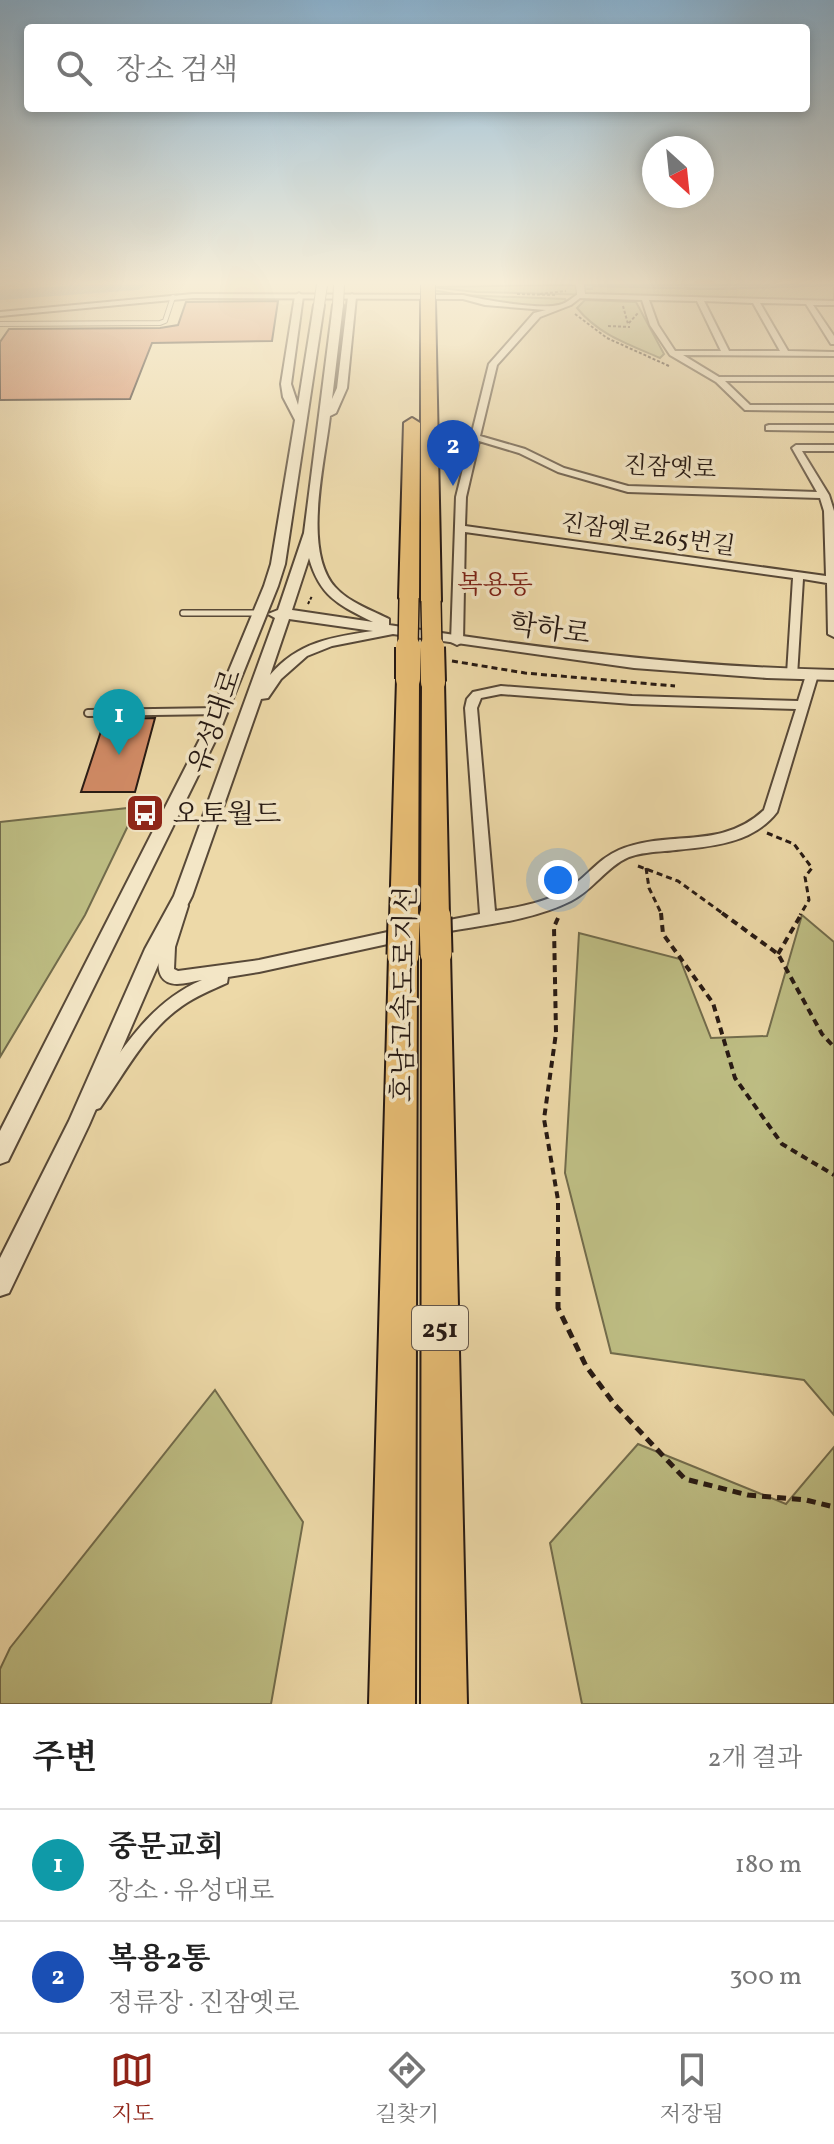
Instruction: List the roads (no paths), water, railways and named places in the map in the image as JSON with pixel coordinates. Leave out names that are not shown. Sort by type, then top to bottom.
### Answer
[{"type":"highway","name":"호남고속도로지선","points":[[418,365],[409,598],[427,673]]},
{"type":"highway","name":"호남고속도로지선","points":[[392,1704],[431,601],[423,365]]},
{"type":"highway","name":"호남고속도로지선","points":[[420,936],[444,1704]]},
{"type":"street","points":[[289,365],[288,397],[300,419]]},
{"type":"street","name":"유성대로","points":[[0,1154],[144,870],[220,711],[260,613],[278,564],[309,365]]},
{"type":"street","name":"유성대로","points":[[0,1284],[78,1125],[155,949],[183,896],[245,725],[310,533],[331,365]]},
{"type":"street","points":[[323,430],[342,388],[345,365]]},
{"type":"street","points":[[457,642],[461,497],[493,365]]},
{"type":"street","points":[[692,365],[717,379],[748,408],[834,408]]},
{"type":"street","points":[[717,379],[834,379]]},
{"type":"street","points":[[769,428],[834,428]]},
{"type":"street","name":"진잠옛로","points":[[475,437],[522,451],[561,470],[628,489],[824,495]]},
{"type":"street","points":[[834,448],[796,448],[831,511],[834,634]]},
{"type":"street","points":[[817,482],[834,482]]},
{"type":"street","name":"진잠옛로265번길","points":[[460,528],[831,582]]},
{"type":"street","points":[[310,533],[318,576],[330,594],[401,631]]},
{"type":"street","points":[[793,674],[798,575]]},
{"type":"street","name":"학하로","points":[[260,613],[401,631],[583,660],[834,675]]},
{"type":"street","points":[[245,725],[281,668],[292,657],[310,647],[401,631]]},
{"type":"street","points":[[183,896],[178,925],[166,950],[167,972],[175,978],[259,966],[566,897],[629,851],[718,839],[747,832],[760,825],[770,812],[812,675]]},
{"type":"street","points":[[488,916],[471,708],[477,695],[501,690],[632,700],[801,705]]},
{"type":"street","points":[[78,1125],[148,1024],[168,1005],[195,988],[259,966]]},
{"type":"lane","points":[[183,613],[260,613]]},
{"type":"lane","points":[[88,713],[220,711]]},
{"type":"place","name":"복용2통","points":[[453,486]]},
{"type":"place","name":"중문교회","points":[[119,755]]},
{"type":"place","name":"오토월드","points":[[145,813]]},
{"type":"district","name":"복용동","points":[[495,584]]}]
